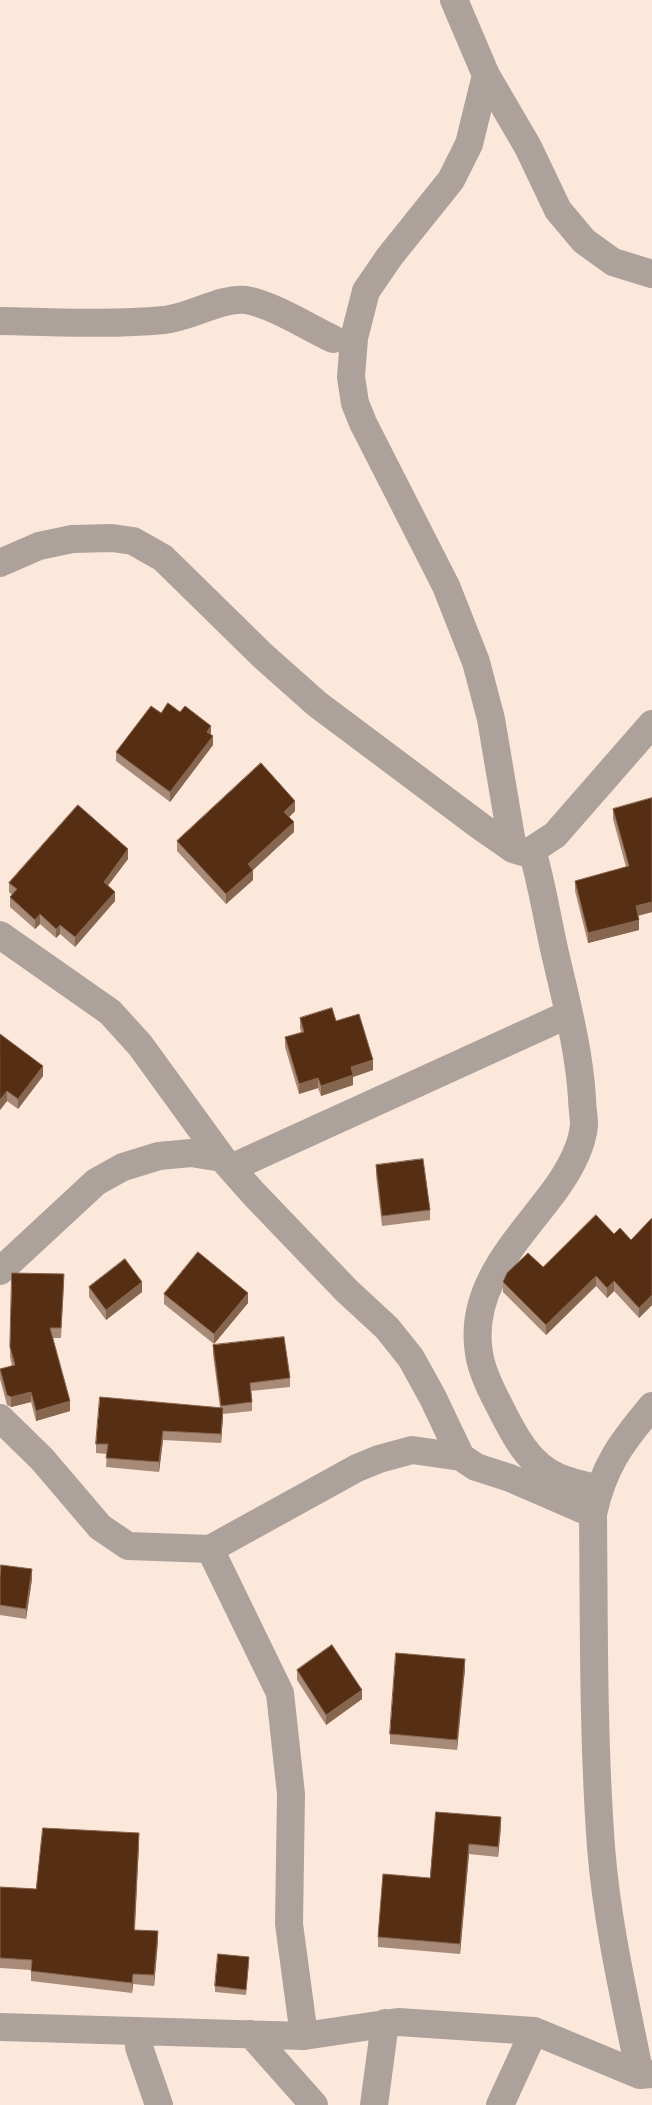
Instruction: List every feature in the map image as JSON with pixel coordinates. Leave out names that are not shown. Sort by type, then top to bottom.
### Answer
[{"type":"street","points":[[454,0],[486,75],[528,147],[558,210],[584,242],[613,262],[652,274]]},
{"type":"street","points":[[486,75],[469,144],[451,180],[390,256],[366,291],[354,338],[351,377],[355,403],[363,423],[446,586],[476,662],[492,719],[522,849],[544,890],[569,1014],[581,1089],[584,1126],[578,1147],[566,1174],[512,1244],[493,1274],[482,1303],[478,1331],[479,1354],[493,1392],[513,1433],[526,1453],[595,1502]]},
{"type":"street","points":[[0,321],[119,322],[167,320],[228,302],[244,300],[262,304],[333,339]]},
{"type":"street","points":[[0,563],[39,546],[72,539],[112,538],[133,541],[163,558],[263,656],[317,704],[522,849]]},
{"type":"street","points":[[522,849],[555,835],[652,724]]},
{"type":"street","points":[[0,935],[110,1012],[140,1045],[227,1163],[253,1193],[347,1291],[387,1328],[411,1358],[433,1398],[461,1457]]},
{"type":"street","points":[[0,1271],[96,1182],[123,1166],[159,1156],[191,1153],[227,1163],[569,1014]]},
{"type":"street","points":[[646,2074],[613,1936],[601,1848],[595,1695],[595,1502],[611,1462],[626,1438],[652,1406]]},
{"type":"street","points":[[0,1418],[42,1459],[100,1527],[128,1546],[210,1549],[357,1468],[379,1458],[412,1450],[461,1457],[476,1467],[595,1502]]},
{"type":"street","points":[[210,1549],[280,1693],[291,1794],[289,1924],[304,2036]]},
{"type":"street","points":[[0,2027],[304,2036],[398,2022],[534,2031],[646,2074]]},
{"type":"street","points":[[374,2105],[386,2023]]},
{"type":"street","points":[[500,2105],[534,2031]]},
{"type":"street","points":[[252,2034],[314,2105]]},
{"type":"street","points":[[139,2047],[159,2105]]},
{"type":"building","points":[[168,703],[180,712],[185,706],[211,726],[207,732],[213,736],[170,792],[116,752],[151,706],[161,713]]},
{"type":"building","points":[[261,763],[295,801],[284,812],[294,822],[248,864],[253,870],[226,894],[177,841]]},
{"type":"building","points":[[652,798],[652,902],[636,906],[639,920],[588,933],[575,881],[629,866],[613,809]]},
{"type":"building","points":[[78,805],[128,849],[104,882],[115,892],[75,937],[60,925],[56,929],[40,914],[35,920],[10,897],[17,889],[9,883]]},
{"type":"building","points":[[332,1008],[336,1021],[359,1014],[373,1060],[351,1067],[353,1075],[321,1086],[318,1078],[299,1084],[285,1037],[304,1032],[300,1018]]},
{"type":"building","points":[[0,1034],[43,1066],[18,1099],[7,1091],[0,1100]]},
{"type":"building","points":[[423,1159],[430,1210],[382,1216],[376,1165]]},
{"type":"building","points":[[596,1215],[614,1234],[620,1228],[631,1240],[652,1218],[652,1295],[639,1308],[614,1281],[607,1288],[596,1276],[546,1325],[503,1282],[507,1273],[528,1253],[543,1267]]},
{"type":"building","points":[[198,1252],[248,1293],[214,1334],[164,1294]]},
{"type":"building","points":[[125,1259],[142,1282],[106,1310],[89,1287]]},
{"type":"building","points":[[12,1273],[64,1274],[61,1328],[50,1328],[70,1401],[36,1411],[31,1392],[11,1397],[7,1395],[0,1369],[15,1365],[10,1347]]},
{"type":"building","points":[[284,1337],[290,1378],[250,1383],[252,1402],[221,1406],[213,1345]]},
{"type":"building","points":[[100,1397],[223,1408],[221,1434],[163,1431],[159,1462],[106,1458],[108,1444],[96,1444]]},
{"type":"building","points":[[1,1565],[32,1569],[26,1609],[0,1605]]},
{"type":"building","points":[[332,1645],[362,1690],[326,1715],[297,1670]]},
{"type":"building","points":[[396,1653],[465,1659],[457,1740],[390,1734]]},
{"type":"building","points":[[436,1812],[501,1817],[498,1847],[469,1844],[460,1944],[378,1937],[383,1874],[430,1878]]},
{"type":"building","points":[[43,1828],[139,1833],[134,1930],[158,1931],[154,1975],[133,1974],[132,1983],[31,1971],[32,1960],[0,1958],[0,1887],[36,1889]]},
{"type":"building","points":[[218,1954],[249,1957],[246,1990],[215,1986]]}]
